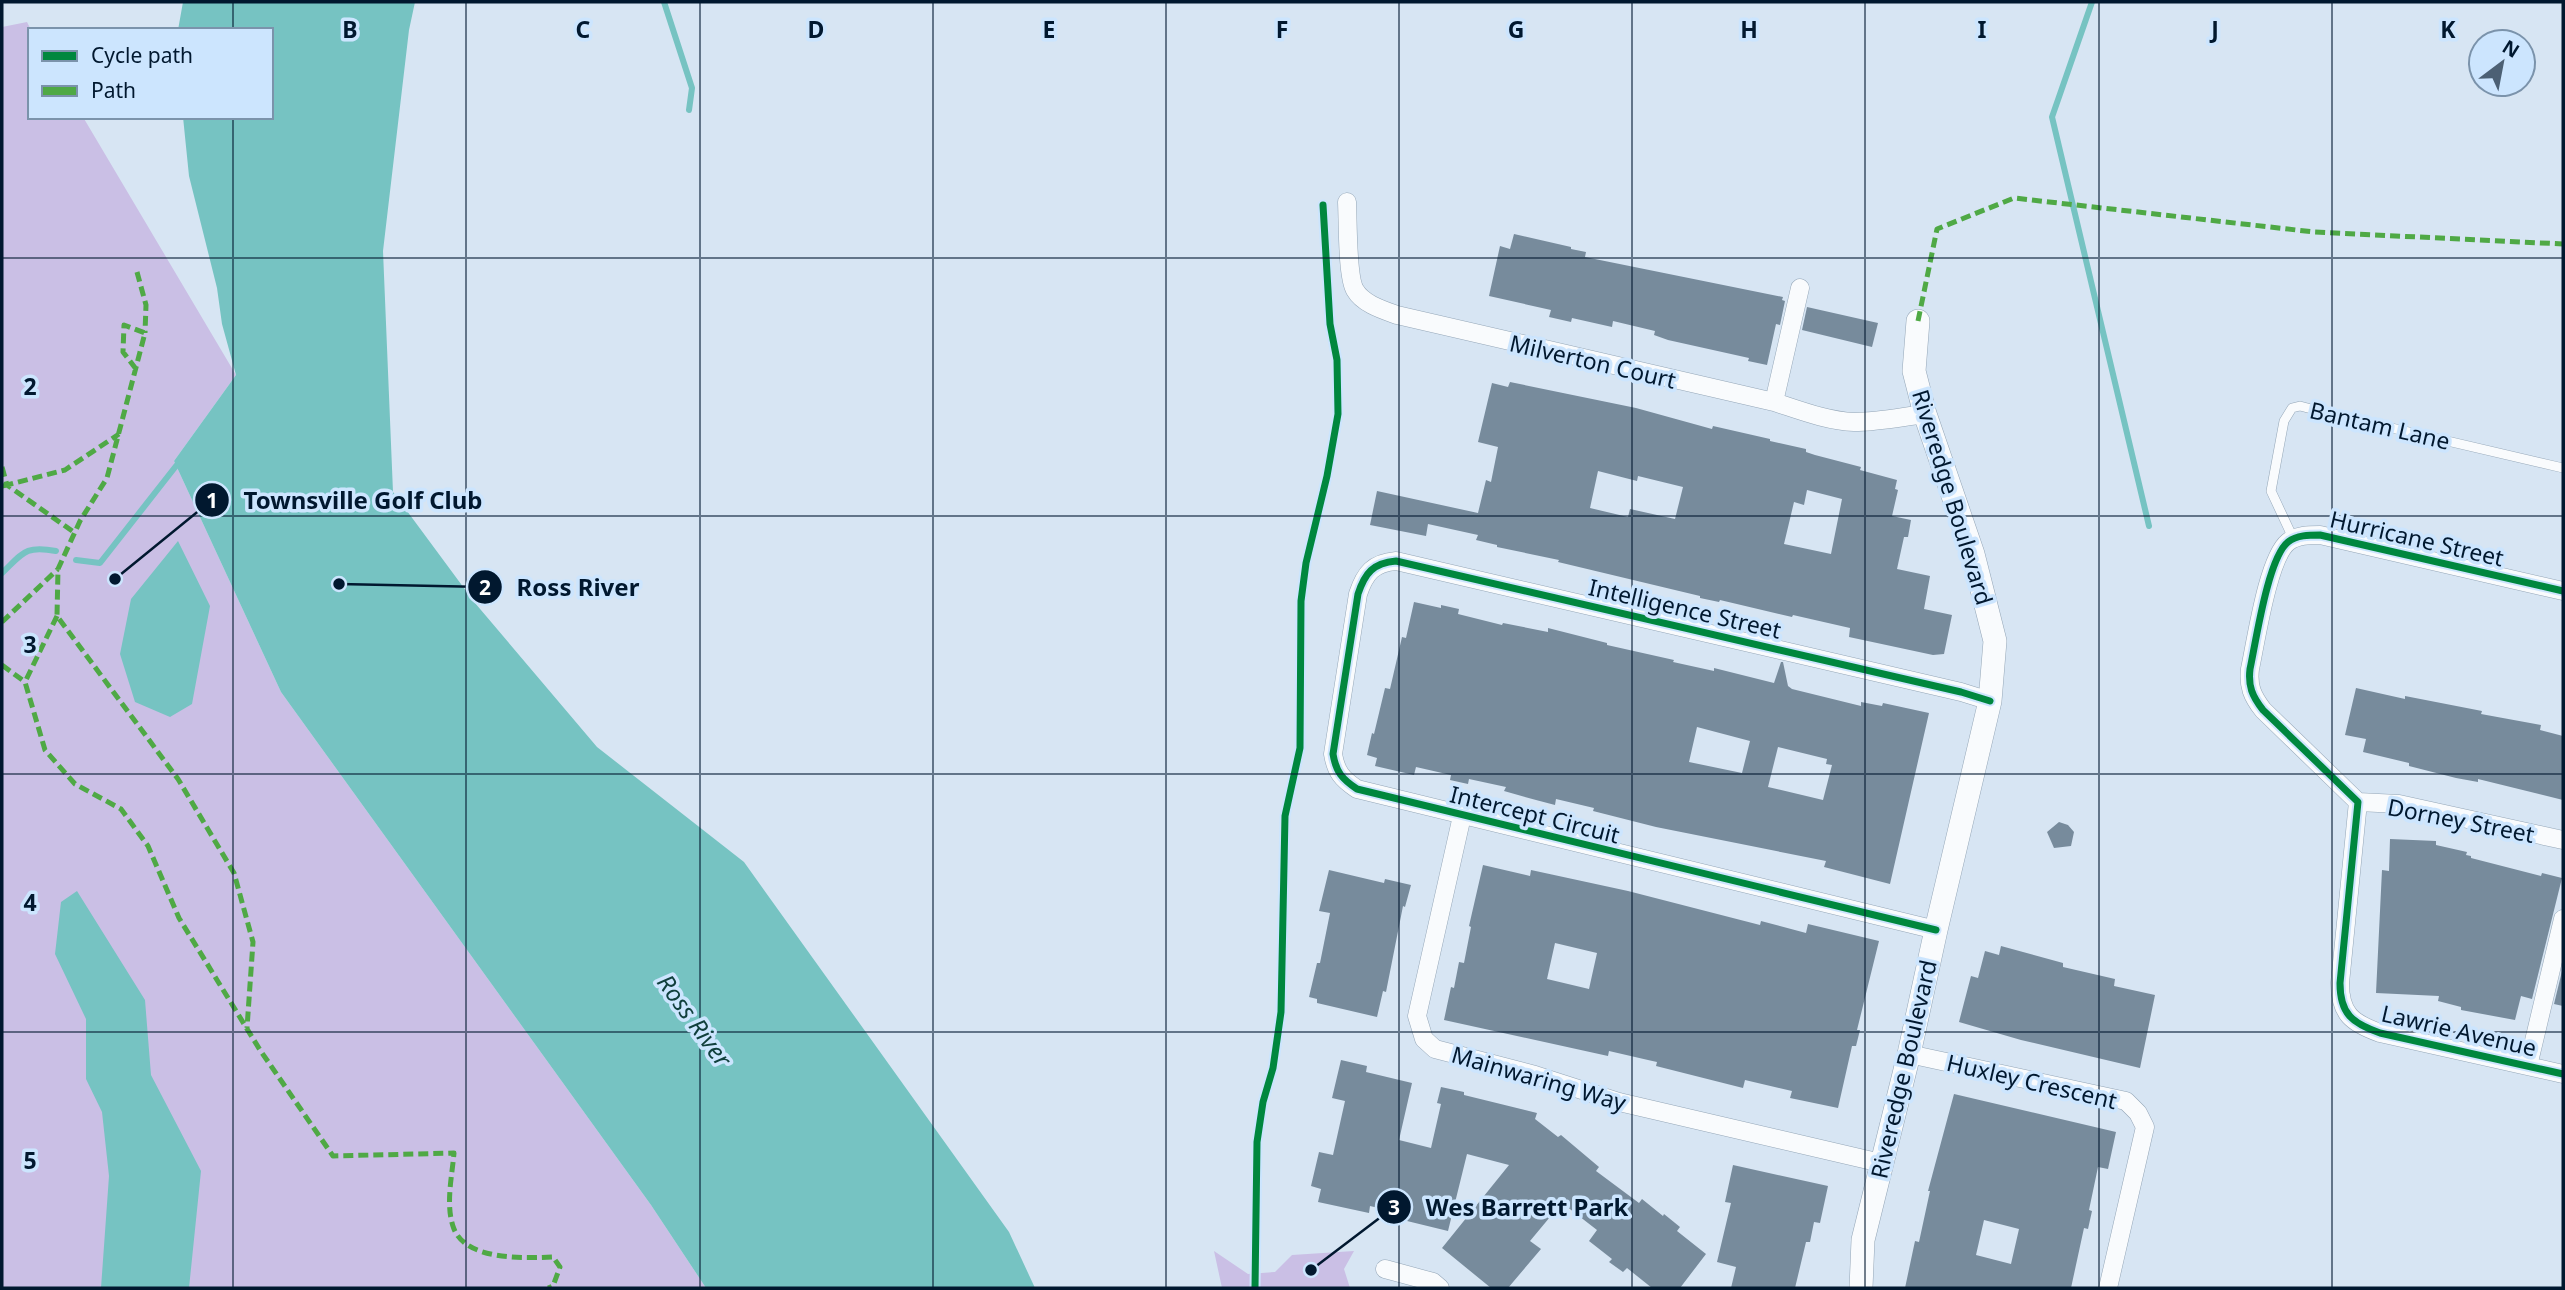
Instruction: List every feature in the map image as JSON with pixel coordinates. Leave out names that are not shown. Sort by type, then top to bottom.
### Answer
[{"type":"street","name":"Milverton Court","points":[[1347,202],[1355,291],[1380,309],[1397,316],[1774,402],[1827,418],[1872,422],[1925,414]]},
{"type":"street","points":[[1774,402],[1800,288]]},
{"type":"street","name":"Riveredge Boulevard","points":[[1861,1288],[1863,1240],[1909,1054],[1990,701],[1995,641],[1973,555],[1925,414],[1914,371],[1918,321]]},
{"type":"street","name":"Hurricane Street","points":[[2293,538],[2320,535],[2563,591]]},
{"type":"street","points":[[2293,538],[2285,544],[2273,563],[2249,683],[2253,697],[2263,710],[2358,802]]},
{"type":"street","name":"Intelligence Street","points":[[1373,568],[1382,562],[1396,561],[1961,692],[1990,701]]},
{"type":"street","name":"Intercept Circuit","points":[[1373,568],[1363,578],[1358,594],[1333,754],[1335,767],[1342,780],[1357,789],[1462,816],[1936,930]]},
{"type":"street","name":"Dorney Street","points":[[2358,802],[2399,804],[2563,840]]},
{"type":"street","name":"Lawrie Avenue","points":[[2358,802],[2340,983],[2343,1007],[2349,1016],[2355,1023],[2380,1033],[2563,1074]]},
{"type":"street","name":"Mainwaring Way","points":[[1462,816],[1417,1016],[1424,1039],[1435,1049],[1619,1102],[1881,1163]]},
{"type":"street","points":[[2528,1066],[2563,919]]},
{"type":"street","name":"Huxley Crescent","points":[[1909,1054],[2126,1101],[2138,1113],[2145,1127],[2108,1288]]},
{"type":"street","points":[[1385,1269],[1433,1282],[1440,1288]]},
{"type":"lane","name":"Bantam Lane","points":[[2293,538],[2271,491],[2284,421],[2292,408],[2300,406],[2563,468]]},
{"type":"shaded area","points":[[27,22],[30,28],[28,119],[84,119],[236,375],[174,461],[281,692],[651,1205],[706,1288],[2,1288],[2,27]]},
{"type":"shaded area","points":[[1214,1251],[1248,1274],[1275,1272],[1292,1255],[1354,1251],[1344,1269],[1350,1288],[1222,1288]]},
{"type":"water","points":[[183,2],[415,2],[409,30],[383,251],[393,492],[475,603],[597,747],[744,862],[1009,1232],[1035,1288],[706,1288],[651,1205],[281,692],[174,461],[236,375],[189,176],[183,119],[273,119],[273,28],[178,28]]},
{"type":"water","points":[[178,541],[210,606],[192,704],[170,717],[135,702],[120,654],[131,599]]},
{"type":"water","points":[[77,891],[145,1000],[151,1075],[201,1171],[189,1288],[101,1288],[109,1176],[102,1112],[86,1079],[86,1019],[55,954],[61,902]]},
{"type":"building","points":[[1514,234],[1571,247],[1586,252],[1585,257],[1783,297],[1782,300],[1785,301],[1780,325],[1776,324],[1767,365],[1748,361],[1749,358],[1668,340],[1654,335],[1655,331],[1613,321],[1612,327],[1572,318],[1571,322],[1549,317],[1551,310],[1489,296],[1500,246],[1510,249]]},
{"type":"building","points":[[1807,307],[1878,323],[1872,347],[1802,330]]},
{"type":"building","points":[[1510,382],[1636,408],[1712,429],[1713,426],[1770,439],[1897,480],[1895,489],[1898,490],[1892,516],[1911,520],[1897,569],[1930,576],[1924,609],[1952,615],[1944,654],[1933,655],[1849,637],[1850,628],[1700,598],[1558,562],[1559,560],[1497,547],[1476,540],[1478,535],[1428,524],[1426,536],[1370,525],[1377,491],[1478,513],[1486,480],[1491,482],[1498,447],[1478,442],[1492,383],[1508,387]],"holes":[[[1598,471],[1637,481],[1638,476],[1683,487],[1675,519],[1630,509],[1628,517],[1590,508]],[[1807,490],[1842,499],[1831,554],[1784,544],[1794,502],[1804,505]]]},
{"type":"building","points":[[1414,602],[1441,608],[1441,605],[1459,609],[1458,614],[1502,625],[1503,623],[1548,632],[1548,628],[1674,660],[1673,662],[1714,671],[1714,668],[1774,683],[1783,662],[1788,686],[1792,689],[1861,706],[1861,702],[1882,706],[1883,703],[1929,713],[1890,884],[1824,867],[1826,861],[1656,827],[1556,799],[1555,805],[1504,791],[1506,787],[1469,779],[1468,784],[1450,780],[1451,775],[1416,767],[1414,775],[1375,766],[1377,758],[1367,755],[1372,733],[1374,734],[1385,688],[1390,689],[1402,637],[1406,638]],"holes":[[[1697,727],[1750,741],[1742,773],[1689,762]],[[1778,747],[1827,759],[1826,764],[1832,765],[1823,800],[1768,787]]]},
{"type":"building","points":[[2356,688],[2482,711],[2481,714],[2541,725],[2540,730],[2563,736],[2563,800],[2478,779],[2478,782],[2456,778],[2363,752],[2366,739],[2345,735]]},
{"type":"building","points":[[2059,822],[2068,825],[2074,832],[2071,846],[2054,848],[2047,832]]},
{"type":"building","points":[[2390,839],[2436,841],[2436,845],[2467,852],[2466,855],[2471,858],[2541,876],[2542,873],[2562,878],[2532,999],[2521,996],[2515,1020],[2461,1010],[2461,1007],[2438,1001],[2439,996],[2376,993],[2382,870],[2389,871]]},
{"type":"building","points":[[1483,865],[1530,876],[1531,870],[1628,891],[1760,925],[1761,921],[1806,933],[1808,924],[1879,941],[1857,1030],[1860,1030],[1856,1046],[1852,1046],[1838,1108],[1790,1098],[1792,1091],[1745,1080],[1743,1088],[1656,1066],[1657,1062],[1609,1051],[1608,1056],[1444,1020],[1459,962],[1464,963],[1471,927],[1469,926]],"holes":[[[1555,943],[1597,953],[1589,989],[1547,979]]]},
{"type":"building","points":[[1329,870],[1384,883],[1385,879],[1411,885],[1405,907],[1403,906],[1386,992],[1383,991],[1377,1017],[1317,1003],[1317,999],[1309,997],[1317,963],[1320,963],[1330,913],[1319,911]]},
{"type":"building","points":[[2001,946],[2063,963],[2063,967],[2115,979],[2114,986],[2155,995],[2140,1068],[2021,1040],[1959,1022],[1971,976],[1978,978],[1985,951],[1999,955]]},
{"type":"building","points":[[2563,967],[2563,1006],[2554,1004]]},
{"type":"building","points":[[1341,1060],[1367,1066],[1366,1072],[1412,1083],[1399,1140],[1431,1148],[1441,1104],[1437,1103],[1441,1087],[1537,1113],[1535,1119],[1558,1137],[1561,1135],[1599,1167],[1596,1171],[1639,1203],[1642,1199],[1663,1216],[1664,1214],[1680,1227],[1677,1231],[1706,1254],[1680,1288],[1652,1288],[1627,1268],[1623,1272],[1609,1262],[1612,1259],[1589,1241],[1597,1230],[1566,1206],[1559,1215],[1555,1211],[1530,1241],[1541,1249],[1508,1288],[1491,1288],[1442,1248],[1509,1165],[1467,1154],[1448,1231],[1407,1221],[1408,1215],[1370,1206],[1369,1213],[1318,1202],[1321,1189],[1311,1186],[1319,1152],[1333,1155],[1345,1101],[1332,1098]]},
{"type":"building","points":[[1954,1094],[2116,1132],[2108,1169],[2098,1167],[2088,1229],[2084,1228],[2071,1288],[1905,1288],[1915,1241],[1919,1242],[1928,1191]],"holes":[[[1984,1220],[2019,1229],[2011,1264],[1976,1255]]]},
{"type":"building","points":[[1733,1165],[1828,1186],[1820,1223],[1814,1222],[1810,1242],[1806,1242],[1795,1288],[1731,1288],[1736,1267],[1717,1262],[1731,1203],[1725,1202]]},
{"type":"waterway","points":[[664,2],[692,88],[689,110]]},
{"type":"waterway","points":[[2092,2],[2052,117],[2149,526]]},
{"type":"waterway","points":[[76,560],[100,563],[176,466]]},
{"type":"waterway","points":[[2,573],[25,552],[37,549],[56,551]]},
{"type":"marked path","points":[[1918,321],[1937,229],[2014,198],[2314,232],[2563,244]]},
{"type":"marked path","points":[[137,272],[146,305],[145,333]]},
{"type":"marked path","points":[[136,369],[123,352],[124,325],[145,333],[107,478],[80,521],[58,569],[57,616],[178,779],[234,873],[253,942],[247,1028]]},
{"type":"marked path","points":[[2,467],[7,485],[65,470],[119,434]]},
{"type":"marked path","points":[[2,486],[7,485],[75,533]]},
{"type":"marked path","points":[[2,622],[58,569]]},
{"type":"marked path","points":[[57,616],[25,682],[45,750],[75,784],[121,809],[148,846],[179,918],[260,1050],[333,1156],[454,1153],[450,1191],[454,1229],[471,1247],[484,1252],[513,1257],[553,1257],[560,1267],[553,1286],[548,1288]]},
{"type":"marked path","points":[[2,665],[25,682]]},
{"type":"cycle path","points":[[1255,1288],[1257,1142],[1263,1102],[1273,1068],[1281,1012],[1285,816],[1300,748],[1301,601],[1306,563],[1327,476],[1338,414],[1337,360],[1330,324],[1323,205]]},
{"type":"cycle path","points":[[2563,591],[2320,535],[2307,535],[2288,542],[2274,565],[2250,669],[2252,691],[2263,710],[2358,802],[2340,983],[2345,1010],[2355,1021],[2380,1033],[2563,1074]]},
{"type":"cycle path","points":[[1936,930],[1357,789],[1340,775],[1333,754],[1358,594],[1371,570],[1381,564],[1396,561],[1961,692],[1990,701]]},
{"type":"place","name":"Townsville Golf Club","points":[[115,579]]},
{"type":"place","name":"Ross River","points":[[339,584]]},
{"type":"place","name":"Wes Barrett Park","points":[[1311,1270]]}]
